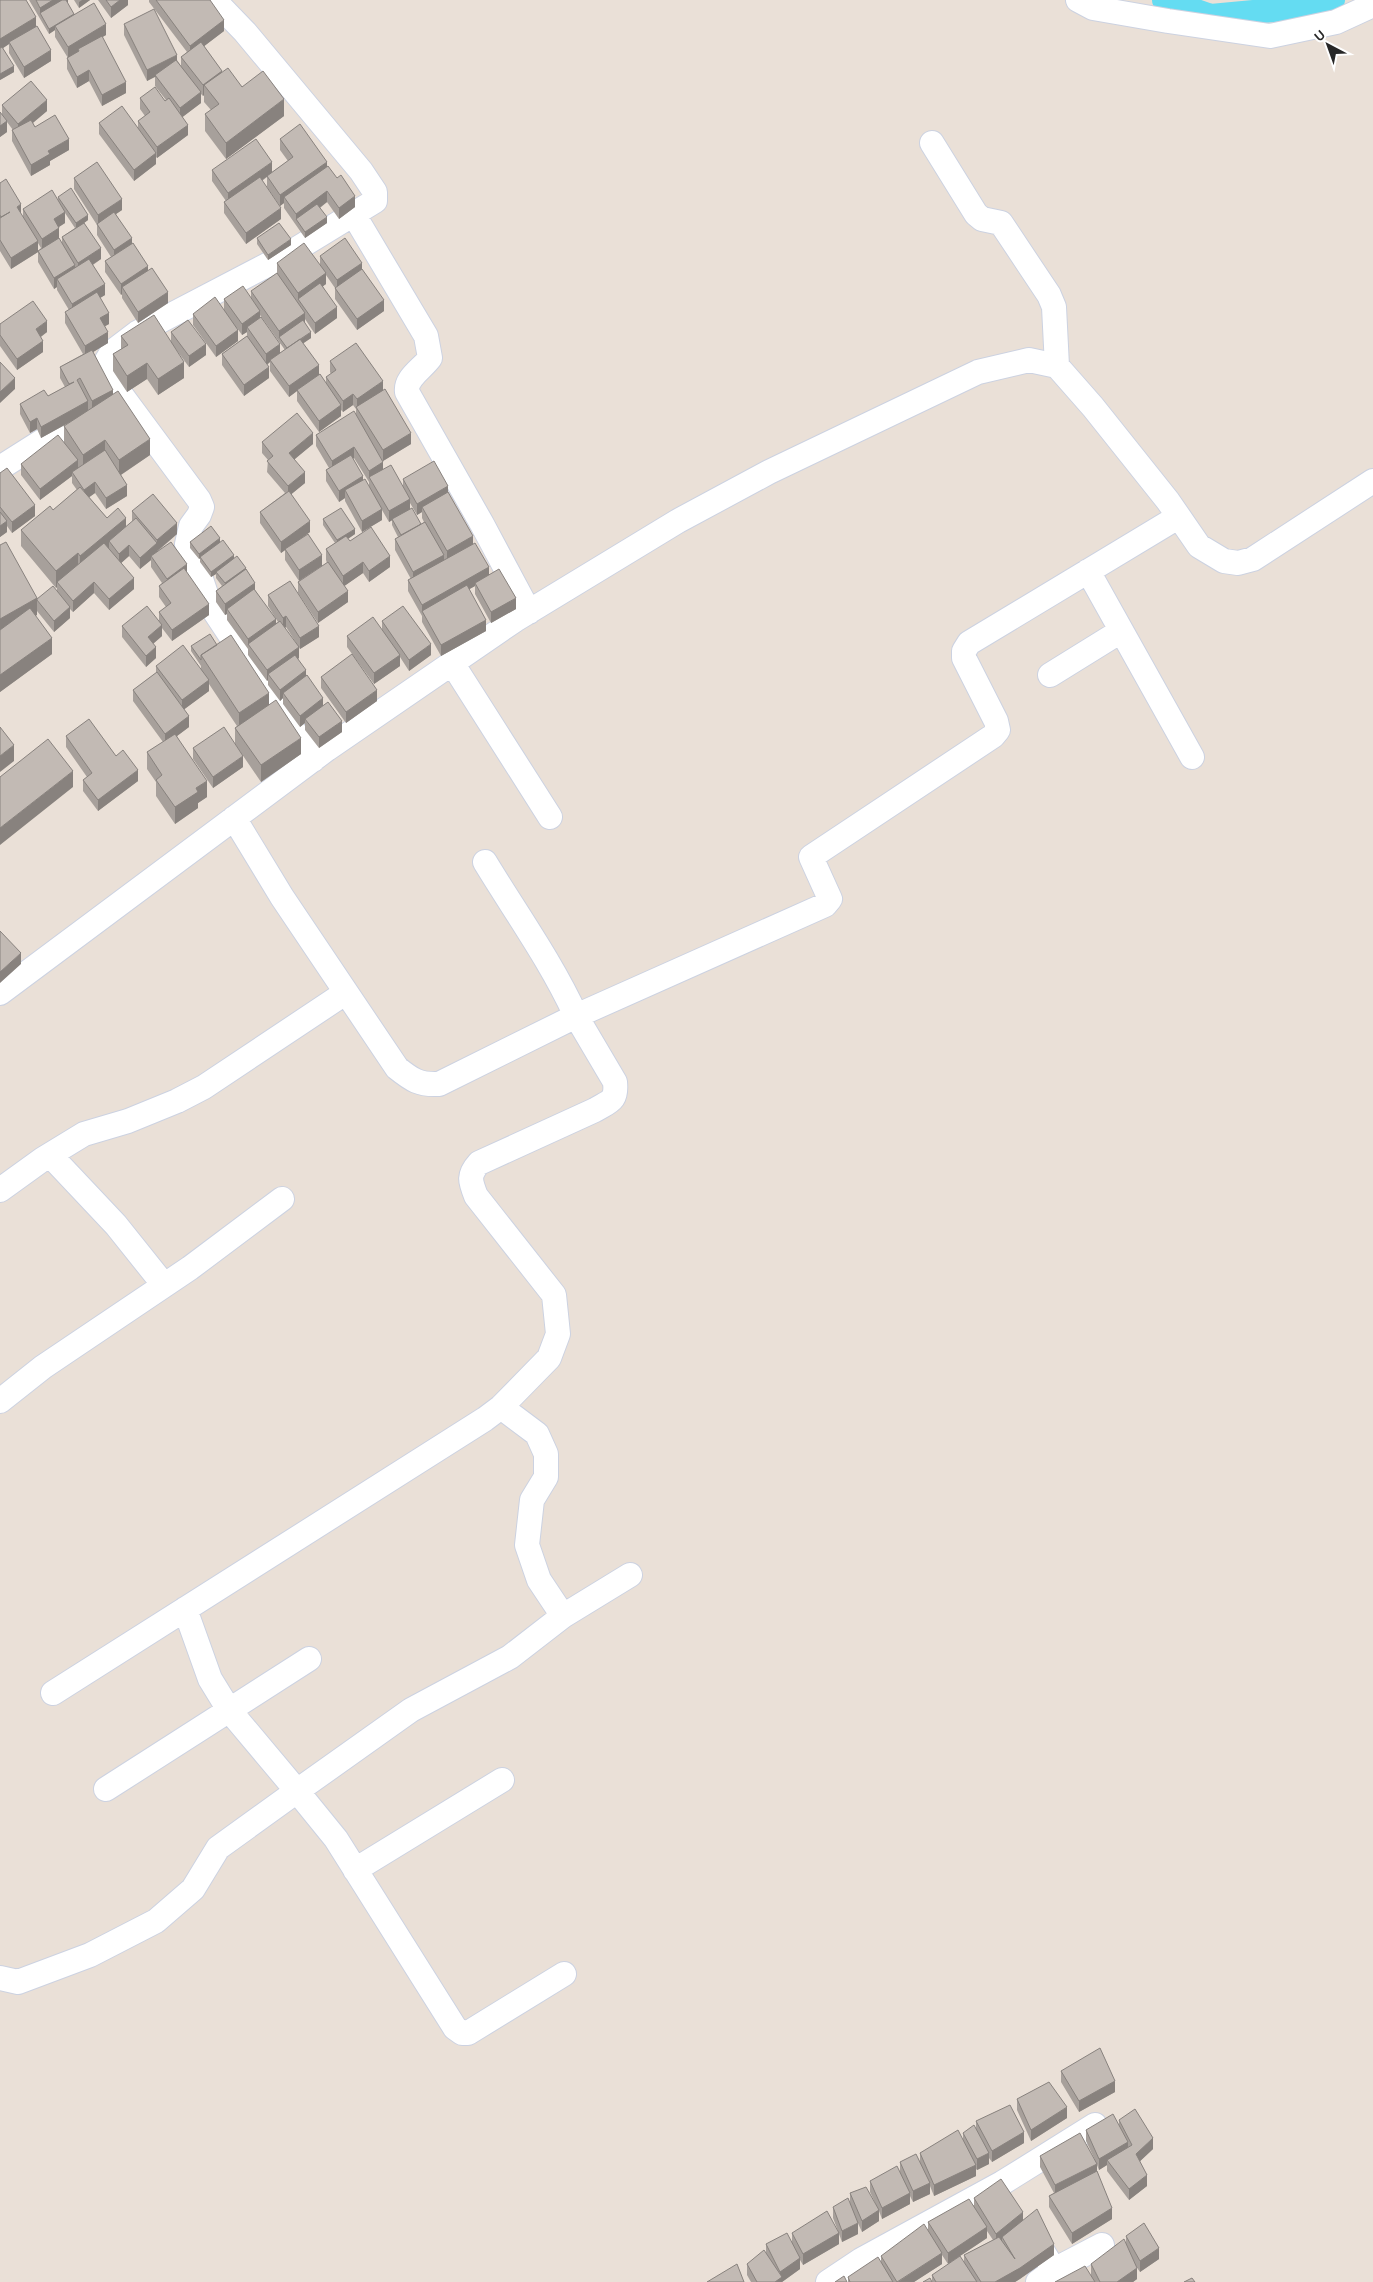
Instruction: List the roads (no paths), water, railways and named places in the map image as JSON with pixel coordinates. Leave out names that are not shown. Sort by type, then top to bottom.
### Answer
[{"type":"street","points":[[214,0],[244,32],[372,186],[375,192],[375,200],[354,215],[290,253],[137,332],[112,352],[106,362],[122,396],[200,500],[202,507],[191,526],[187,544],[209,603],[314,760]]},
{"type":"street","points":[[1078,0],[1093,8],[1102,10],[1270,36],[1336,22],[1373,5]]},
{"type":"street","points":[[932,143],[970,206],[982,218],[1002,223],[1049,295],[1056,316],[1057,366]]},
{"type":"street","points":[[354,215],[426,336],[430,358],[409,380],[406,385],[407,392],[530,612]]},
{"type":"street","points":[[0,993],[314,760],[452,663],[530,612],[678,521],[753,481],[978,372],[1030,360],[1057,366],[1093,407],[1199,546],[1224,561],[1238,563],[1253,559],[1373,481]]},
{"type":"street","points":[[0,468],[55,433],[86,419],[122,396]]},
{"type":"street","points":[[234,818],[282,897],[397,1068],[411,1079],[424,1085],[439,1084],[576,1016],[816,909],[829,901],[811,857],[993,736],[998,730],[996,721],[964,658],[964,651],[968,643],[1178,517]]},
{"type":"street","points":[[1088,571],[1192,757]]},
{"type":"street","points":[[1050,675],[1121,631]]},
{"type":"street","points":[[452,663],[550,817]]},
{"type":"street","points":[[53,1693],[501,1407],[549,1358],[558,1334],[554,1295],[476,1196],[470,1181],[471,1172],[479,1163],[596,1110],[613,1099],[616,1093],[615,1082],[576,1016],[560,981],[485,862]]},
{"type":"street","points":[[0,1190],[84,1134],[136,1117],[177,1101],[197,1090],[345,992]]},
{"type":"street","points":[[50,1155],[116,1225],[164,1286]]},
{"type":"street","points":[[0,1401],[43,1367],[164,1286],[282,1199]]},
{"type":"street","points":[[501,1407],[537,1434],[546,1454],[546,1477],[532,1500],[528,1545],[539,1580],[563,1616]]},
{"type":"street","points":[[0,1978],[18,1982],[90,1955],[156,1921],[193,1889],[218,1848],[411,1710],[510,1657],[563,1616],[630,1574]]},
{"type":"street","points":[[185,1609],[210,1679],[229,1710],[336,1839],[455,2028],[462,2033],[468,2033],[564,1974]]},
{"type":"street","points":[[106,1789],[309,1659]]},
{"type":"street","points":[[355,1870],[502,1780]]},
{"type":"street","points":[[828,2282],[861,2260],[1011,2199],[1095,2125]]},
{"type":"street","points":[[1011,2199],[1046,2276],[1102,2245]]},
{"type":"waterway","points":[[1164,0],[1211,16],[1327,5],[1333,0]]}]
